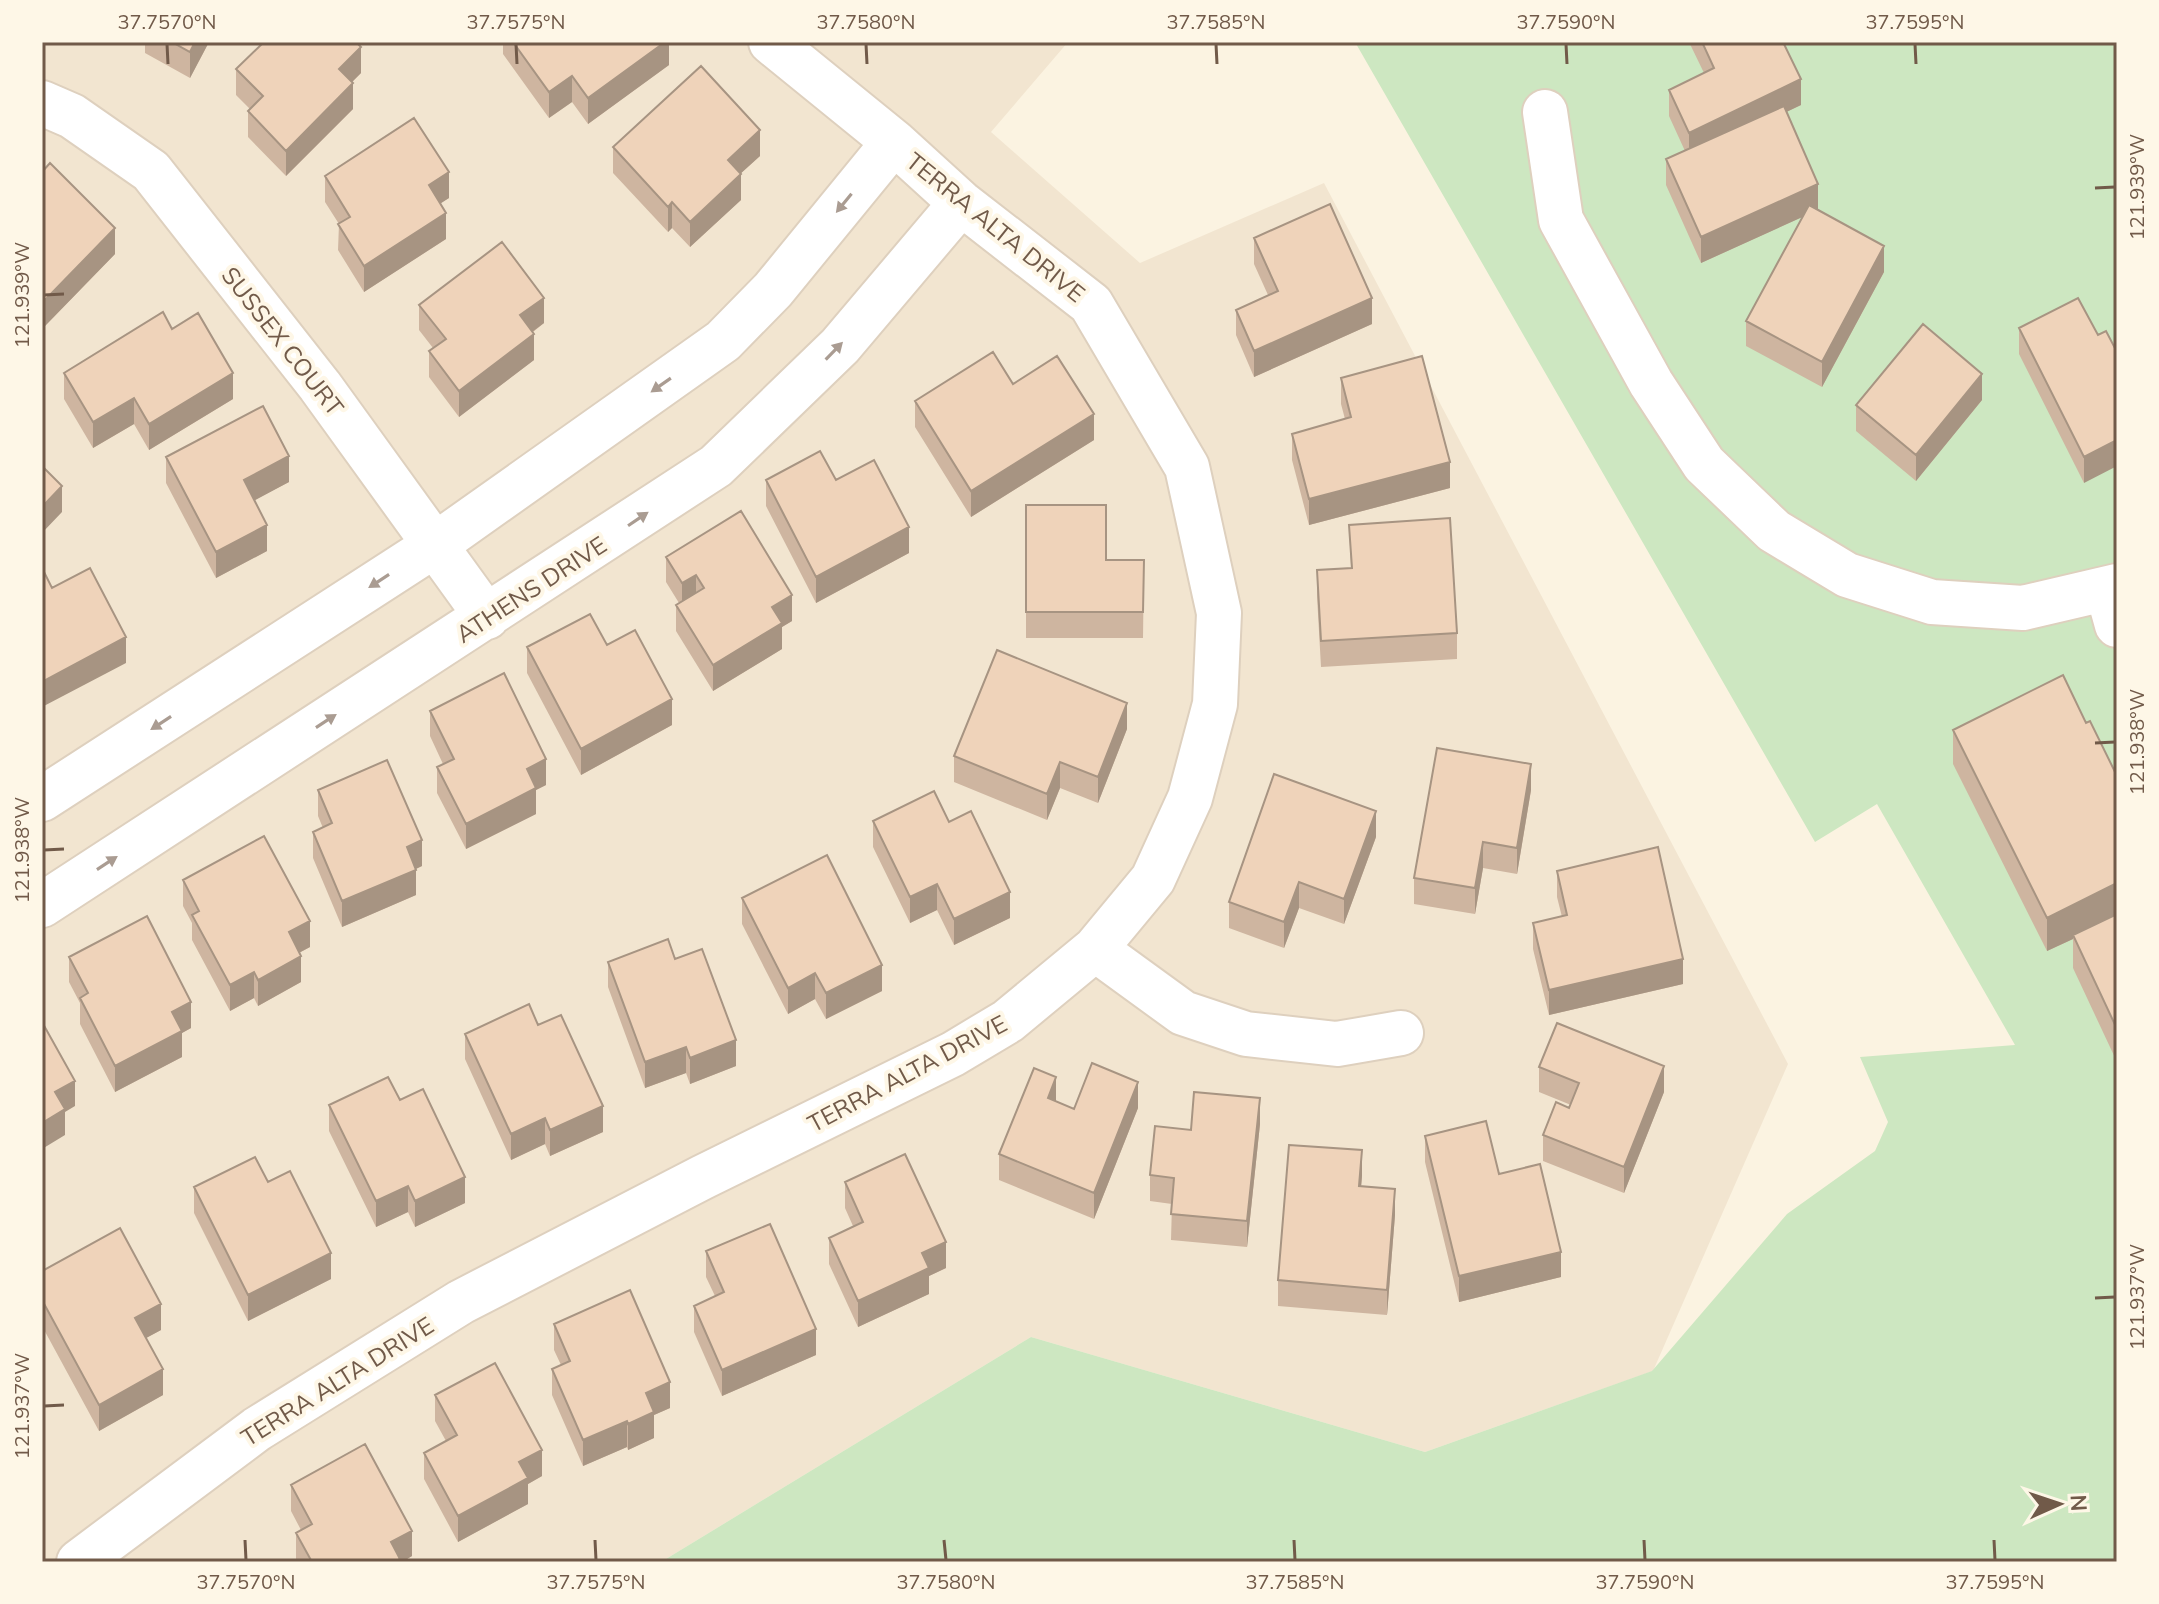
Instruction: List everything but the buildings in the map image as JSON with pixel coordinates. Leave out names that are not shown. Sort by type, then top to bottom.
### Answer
[{"type":"street","name":"TERRA ALTA DRIVE","points":[[79,1562],[257,1429],[461,1302],[703,1177],[953,1054],[1008,1021],[1095,949],[1153,879],[1190,798],[1215,704],[1219,613],[1187,467],[1091,304],[961,203],[894,142],[771,42]]},
{"type":"street","name":"SUSSEX COURT","points":[[42,103],[72,116],[151,171],[320,386],[487,617]]},
{"type":"street","points":[[1545,112],[1561,220],[1568,234],[1651,383],[1704,464],[1774,531],[1847,575],[1932,602],[2023,608],[2114,600]]},
{"type":"street","points":[[42,799],[435,545],[723,341],[773,290],[894,142]]},
{"type":"street","name":"ATHENS DRIVE","points":[[42,905],[716,466],[840,346],[961,203]]},
{"type":"street","points":[[1095,949],[1183,1013],[1246,1034],[1337,1044],[1401,1033]]},
{"type":"shaded area","points":[[42,42],[1068,42],[991,132],[1140,263],[1324,183],[1788,1064],[1653,1371],[1425,1452],[1031,1337],[661,1562],[42,1562]]},
{"type":"green space","points":[[1355,42],[2117,42],[2117,1562],[661,1562],[1031,1337],[1425,1452],[1652,1371],[1787,1214],[1875,1151],[1888,1122],[1860,1057],[2015,1045],[1877,804],[1815,842]]}]
